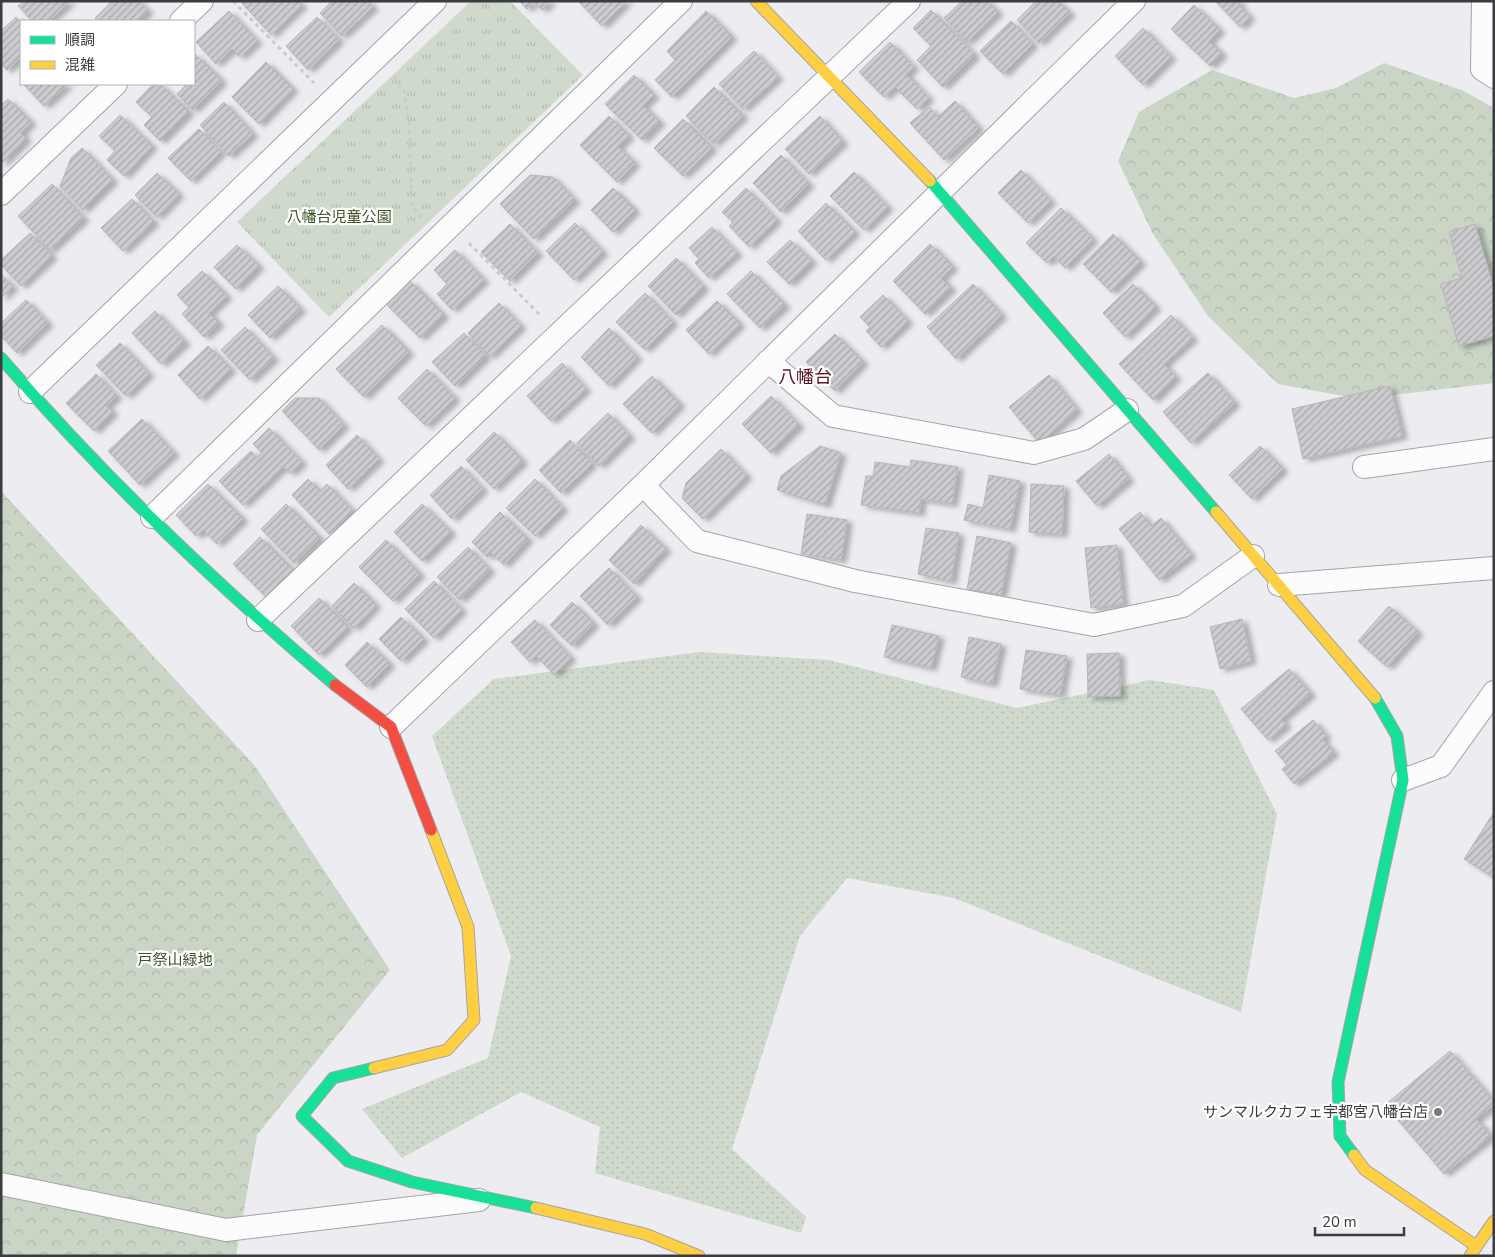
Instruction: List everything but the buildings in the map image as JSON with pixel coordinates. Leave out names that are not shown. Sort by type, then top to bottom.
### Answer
[{"type":"street","points":[[182,20],[202,1]]},
{"type":"street","points":[[30,392],[435,1]]},
{"type":"street","points":[[152,517],[681,1]]},
{"type":"street","points":[[756,1],[940,192],[1372,693],[1397,736],[1403,780],[1338,1082],[1340,1136],[1365,1170],[1473,1251],[1494,1222]]},
{"type":"street","points":[[258,620],[909,1]]},
{"type":"street","points":[[391,727],[642,485],[1134,1]]},
{"type":"street","points":[[1483,1],[1482,69],[1494,77]]},
{"type":"street","points":[[1,194],[115,85]]},
{"type":"street","points":[[1,358],[30,392],[152,517],[258,620],[337,687],[391,727],[468,928],[474,1020],[447,1050],[333,1078],[302,1116],[348,1161],[412,1182],[494,1198],[645,1234],[699,1256]]},
{"type":"street","points":[[768,361],[833,416],[1034,453],[1084,439],[1127,410]]},
{"type":"street","points":[[1364,467],[1494,449]]},
{"type":"street","points":[[642,485],[697,541],[855,581],[1094,625],[1183,606],[1253,556]]},
{"type":"street","points":[[1279,586],[1494,568]]},
{"type":"street","points":[[1403,780],[1441,766],[1494,692]]},
{"type":"street","points":[[1,1184],[226,1230],[494,1198]]},
{"type":"path","points":[[233,1],[332,101]]},
{"type":"path","points":[[376,59],[404,91],[412,162],[412,206],[446,231],[559,334]]},
{"type":"green space","name":"八幡台児童公園","points":[[471,1],[510,1],[583,75],[329,317],[237,222]]},
{"type":"green space","points":[[1384,63],[1464,91],[1494,108],[1494,383],[1360,399],[1278,384],[1208,316],[1153,234],[1118,161],[1139,112],[1212,70],[1294,98],[1336,88]]},
{"type":"green space","name":"戸祭山緑地","points":[[1,491],[255,766],[390,970],[257,1135],[236,1256],[1,1256]]},
{"type":"green space","points":[[699,652],[829,660],[1017,708],[1150,680],[1214,690],[1277,814],[1241,1012],[954,898],[847,878],[800,936],[732,1149],[806,1217],[801,1233],[595,1173],[600,1127],[521,1092],[402,1158],[362,1109],[488,1058],[511,956],[432,736],[494,679]]},
{"type":"traffic: fast","points":[[930,181],[1216,512]]},
{"type":"traffic: fast","points":[[1,358],[79,445],[120,487],[204,569],[335,685]]},
{"type":"traffic: fast","points":[[1354,1155],[1340,1136],[1338,1082],[1403,780],[1397,736],[1375,698]]},
{"type":"traffic: fast","points":[[374,1068],[333,1078],[302,1116],[348,1161],[412,1182],[536,1208]]},
{"type":"traffic: slow","points":[[756,1],[930,181]]},
{"type":"traffic: slow","points":[[1216,512],[1375,698]]},
{"type":"traffic: slow","points":[[374,1068],[447,1050],[474,1020],[468,927],[431,830]]},
{"type":"traffic: slow","points":[[1354,1155],[1365,1170],[1476,1246]]},
{"type":"traffic: slow","points":[[536,1208],[645,1234],[699,1256]]},
{"type":"traffic: slow","points":[[1470,1256],[1494,1221]]},
{"type":"traffic: jam","points":[[335,685],[391,727],[431,830]]},
{"type":"place","name":"サンマルクカフェ宇都宮八幡台店","points":[[1438,1112]]},
{"type":"district","name":"八幡台","points":[[805,377]]}]
